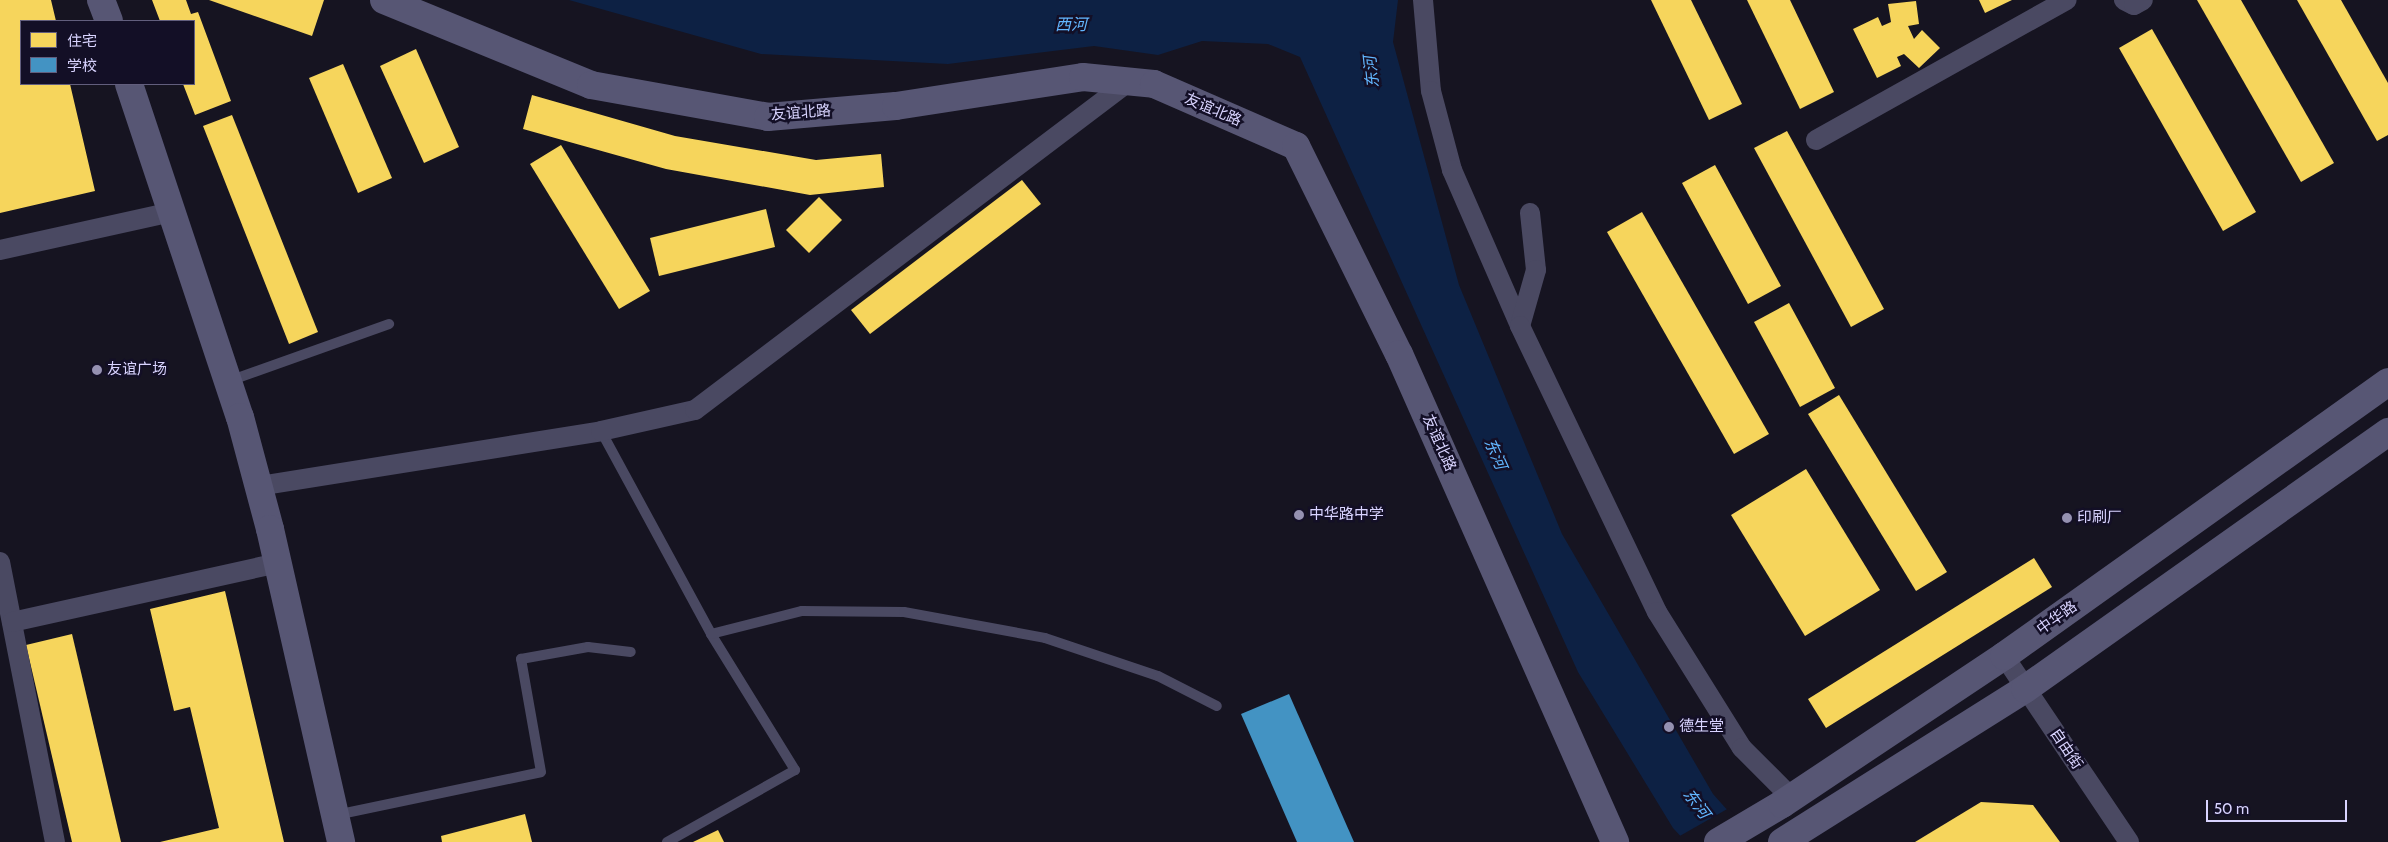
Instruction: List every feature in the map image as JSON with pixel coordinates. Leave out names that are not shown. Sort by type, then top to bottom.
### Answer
[{"type":"street","points":[[102,0],[108,20]]},
{"type":"street","name":"友谊北路","points":[[384,0],[590,85],[768,117],[896,106],[1083,77],[1154,84],[1296,146],[1399,354],[1615,842]]},
{"type":"street","points":[[1423,0],[1431,91],[1452,170],[1520,326],[1657,612],[1742,748],[1787,801]]},
{"type":"street","points":[[1816,140],[2066,0]]},
{"type":"street","points":[[2124,0],[2134,5],[2143,0]]},
{"type":"street","points":[[259,486],[601,431],[696,410],[1128,82]]},
{"type":"street","points":[[129,85],[228,381],[259,486],[341,842]]},
{"type":"street","points":[[0,250],[172,212]]},
{"type":"street","points":[[1520,326],[1536,270],[1530,213]]},
{"type":"street","name":"中华路","points":[[1718,842],[1787,801],[2004,656],[2388,382]]},
{"type":"street","points":[[1790,837],[2025,689],[2388,432]]},
{"type":"street","points":[[0,562],[55,842]]},
{"type":"street","points":[[12,622],[278,563]]},
{"type":"street","name":"自由街","points":[[2004,656],[2129,842]]},
{"type":"lane","points":[[228,381],[389,324]]},
{"type":"lane","points":[[601,431],[711,634],[795,770],[667,842]]},
{"type":"lane","points":[[711,634],[802,612],[904,612],[1045,638],[1158,676],[1217,706]]},
{"type":"lane","points":[[335,815],[541,772],[521,659],[588,647],[630,652]]},
{"type":"water","points":[[569,0],[1398,0],[1393,42],[1459,285],[1562,534],[1713,794],[1756,842],[1686,842],[1673,828],[1578,672],[1300,57],[1268,44],[1202,41],[1158,55],[1094,46],[948,64],[761,54]]},
{"type":"pier","points":[[1729,808],[1759,842],[1683,842],[1678,837]]},
{"type":"building: 住宅","points":[[0,0],[51,0],[56,20],[20,20],[20,85],[70,85],[95,191],[0,213]]},
{"type":"building: 住宅","points":[[152,0],[186,0],[191,14],[198,12],[231,101],[195,115],[183,85],[195,85],[195,20],[160,20]]},
{"type":"building: 住宅","points":[[209,0],[324,0],[312,36]]},
{"type":"building: 住宅","points":[[1651,0],[1691,0],[1742,104],[1709,120]]},
{"type":"building: 住宅","points":[[1747,0],[1790,0],[1834,92],[1800,109]]},
{"type":"building: 住宅","points":[[1979,0],[2012,0],[1985,13]]},
{"type":"building: 住宅","points":[[2197,0],[2241,0],[2334,163],[2301,182]]},
{"type":"building: 住宅","points":[[2297,0],[2341,0],[2388,83],[2388,135],[2377,141]]},
{"type":"building: 住宅","points":[[1916,1],[1919,24],[1908,26],[1914,39],[1922,30],[1940,48],[1919,68],[1904,54],[1897,57],[1901,66],[1877,78],[1853,29],[1878,17],[1882,26],[1891,22],[1888,4]]},
{"type":"building: 住宅","points":[[2152,29],[2256,212],[2223,231],[2119,48]]},
{"type":"building: 住宅","points":[[416,49],[459,147],[424,163],[380,66]]},
{"type":"building: 住宅","points":[[343,64],[392,178],[358,193],[309,78]]},
{"type":"building: 住宅","points":[[532,95],[675,136],[816,160],[881,154],[884,187],[810,195],[666,169],[523,129]]},
{"type":"building: 住宅","points":[[232,115],[318,332],[289,344],[203,126]]},
{"type":"building: 住宅","points":[[1787,131],[1884,309],[1851,327],[1754,148]]},
{"type":"building: 住宅","points":[[561,145],[650,291],[619,309],[530,164]]},
{"type":"building: 住宅","points":[[1715,165],[1781,286],[1748,304],[1682,183]]},
{"type":"building: 住宅","points":[[1022,180],[1041,204],[870,334],[851,310]]},
{"type":"building: 住宅","points":[[819,197],[842,220],[809,253],[786,230]]},
{"type":"building: 住宅","points":[[766,209],[775,247],[659,276],[650,238]]},
{"type":"building: 住宅","points":[[1642,212],[1769,434],[1734,454],[1607,232]]},
{"type":"building: 住宅","points":[[1789,303],[1835,388],[1800,407],[1754,322]]},
{"type":"building: 住宅","points":[[1839,395],[1947,572],[1916,591],[1808,414]]},
{"type":"building: 住宅","points":[[1806,469],[1880,590],[1805,636],[1731,515]]},
{"type":"building: 住宅","points":[[2034,558],[2052,587],[1826,728],[1808,699]]},
{"type":"building: 住宅","points":[[225,591],[284,842],[160,842],[219,828],[190,707],[174,711],[150,609]]},
{"type":"building: 住宅","points":[[72,634],[121,842],[72,842],[26,645]]},
{"type":"building: 住宅","points":[[1981,802],[2033,805],[2060,842],[1915,842]]},
{"type":"building: 住宅","points":[[525,814],[532,842],[442,842],[441,836]]},
{"type":"building: 住宅","points":[[718,830],[724,842],[693,842]]},
{"type":"building: 学校","points":[[1289,694],[1354,842],[1297,842],[1241,714]]},
{"type":"place","name":"友谊广场","points":[[97,370]]},
{"type":"place","name":"中华路中学","points":[[1299,515]]},
{"type":"place","name":"印刷厂","points":[[2067,518]]},
{"type":"place","name":"德生堂","points":[[1669,727]]},
{"type":"water label","name":"西河","points":[[1071,25]]},
{"type":"water label","name":"东河","points":[[1372,72]]},
{"type":"water label","name":"东河","points":[[1495,454]]},
{"type":"water label","name":"东河","points":[[1696,804]]}]
